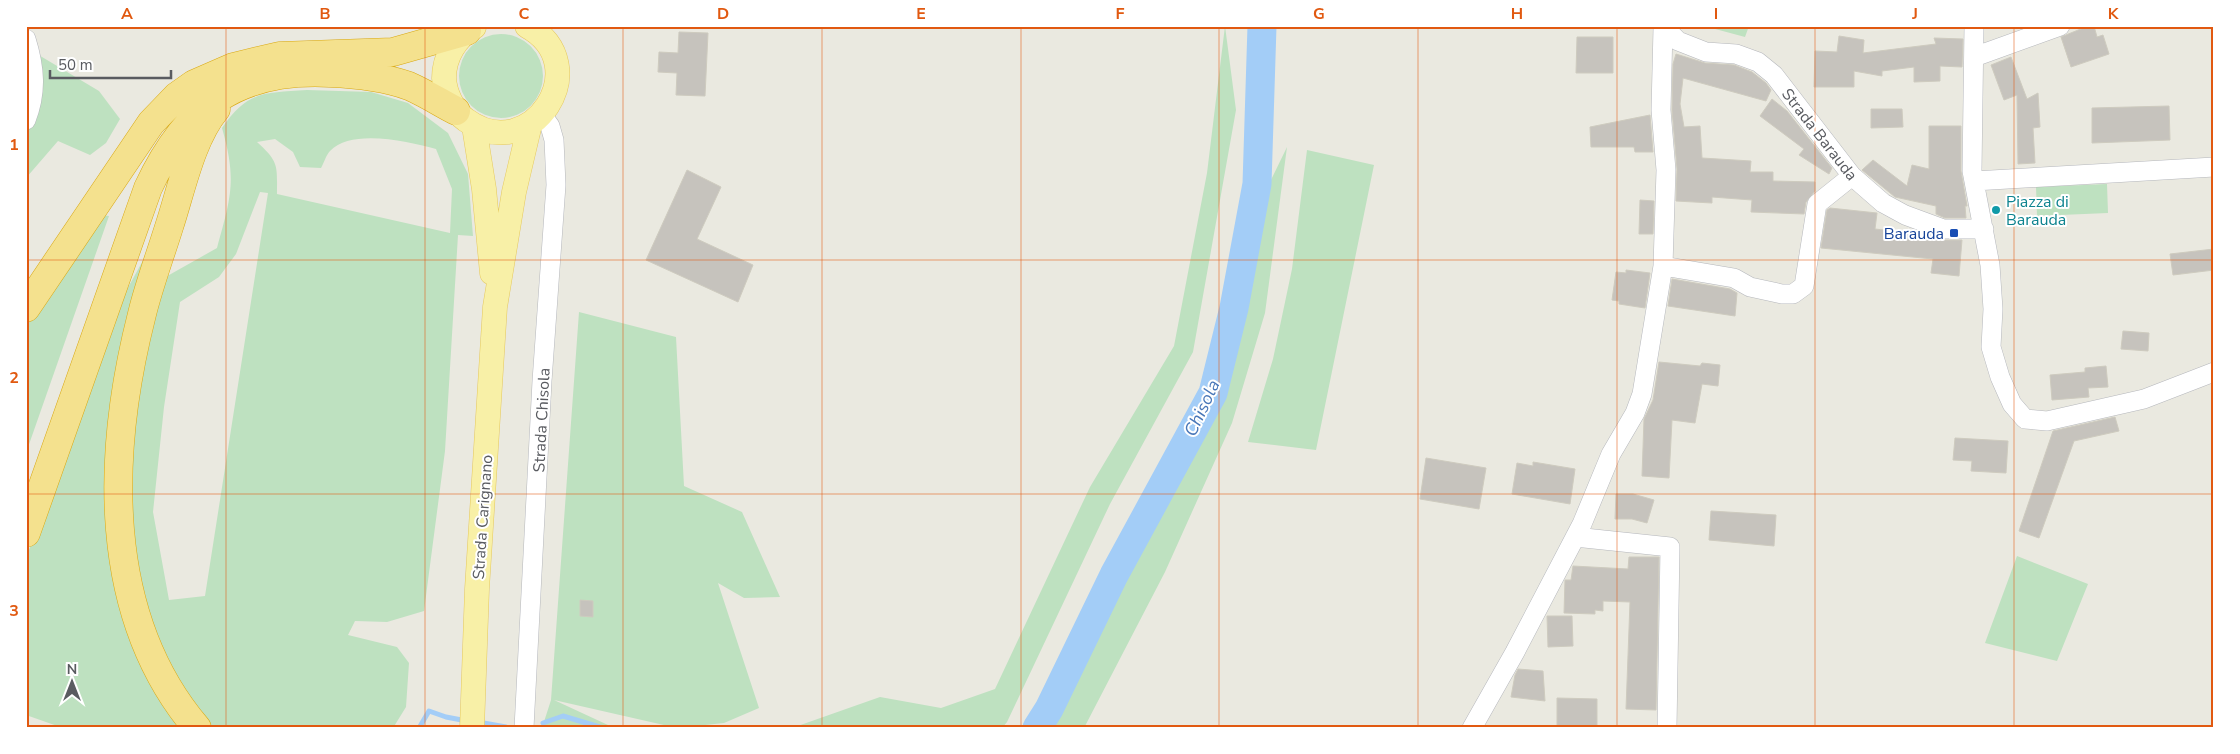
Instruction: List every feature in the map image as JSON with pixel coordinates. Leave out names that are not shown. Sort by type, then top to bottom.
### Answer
[{"type":"highway","points":[[26,308],[155,118],[177,96],[194,84],[233,67],[279,56],[392,52],[428,44],[471,29]]},
{"type":"highway","points":[[26,485],[121,216],[147,151],[161,127],[174,113],[206,85],[233,67]]},
{"type":"highway","points":[[26,533],[131,236],[160,162],[187,124],[209,105],[240,86],[280,75],[303,72],[374,77],[411,87],[465,118]]},
{"type":"highway","points":[[197,728],[174,698],[161,676],[139,624],[131,598],[120,540],[119,476],[122,440],[128,386],[142,312],[196,143],[212,114],[223,102],[234,93],[264,79]]},
{"type":"main road","points":[[527,26],[542,37],[555,57]]},
{"type":"main road","points":[[495,307],[514,192],[536,119],[552,100],[557,84],[555,57],[556,26]]},
{"type":"main road","points":[[471,29],[454,44],[447,60],[444,78],[448,95],[465,118],[484,189],[495,307]]},
{"type":"main road","points":[[465,118],[488,131],[502,133],[536,119]]},
{"type":"main road","name":"Strada Carignano","points":[[472,728],[477,589],[495,307]]},
{"type":"street","points":[[1974,26],[1972,171],[1984,229],[1993,309],[1991,347],[2000,377],[2012,404],[2025,420],[2047,421],[2144,399],[2214,372]]},
{"type":"street","points":[[1974,57],[2060,26]]},
{"type":"street","points":[[1478,727],[1575,537],[1611,454],[1635,413],[1642,394],[1663,266],[1666,170],[1661,110],[1663,27]]},
{"type":"street","name":"Strada Barauda","points":[[1663,27],[1678,41],[1706,52],[1736,54],[1758,62],[1774,75],[1852,176],[1883,203],[1924,223],[1943,229],[1984,229]]},
{"type":"street","points":[[26,39],[34,74],[34,101],[26,120]]},
{"type":"street","name":"Strada Chisola","points":[[524,728],[542,382],[556,185],[554,140],[550,126],[536,119]]},
{"type":"street","points":[[1974,181],[2214,167]]},
{"type":"street","points":[[1663,266],[1734,278],[1750,287],[1782,294],[1793,294],[1804,286],[1817,204],[1852,176]]},
{"type":"street","points":[[1575,537],[1670,547],[1667,728]]},
{"type":"green space","points":[[1225,26],[1236,110],[1193,352],[1110,504],[1007,722],[1002,728],[792,728],[880,697],[941,708],[995,689],[1090,487],[1174,346],[1207,173]]},
{"type":"green space","points":[[1704,26],[1749,26],[1745,37]]},
{"type":"green space","points":[[493,34],[509,34],[525,41],[536,52],[543,68],[540,92],[531,106],[525,111],[509,118],[493,118],[477,111],[466,100],[459,84],[459,68],[466,52],[477,41]]},
{"type":"green space","points":[[37,54],[99,91],[120,119],[106,143],[90,155],[58,141],[26,178],[26,130],[34,120]]},
{"type":"green space","points":[[307,90],[371,92],[408,103],[448,133],[468,174],[473,236],[458,235],[445,451],[424,611],[387,622],[355,621],[348,635],[397,647],[409,663],[406,707],[393,728],[213,728],[203,718],[174,679],[148,623],[128,512],[141,357],[162,279],[217,248],[229,201],[231,175],[227,146],[222,128],[240,106],[249,100],[269,93]],"holes":[[[366,138],[396,140],[436,149],[452,189],[450,233],[277,194],[275,165],[269,154],[257,142],[275,139],[293,152],[300,167],[321,168],[330,151],[340,144]],[[260,192],[268,193],[205,596],[169,600],[153,512],[164,407],[180,302],[219,277],[236,254]]]},
{"type":"green space","points":[[1287,147],[1265,313],[1232,423],[1165,572],[1084,728],[1048,728],[1066,700],[1138,553],[1216,414],[1248,308],[1269,184]]},
{"type":"green space","points":[[1307,150],[1374,165],[1316,450],[1248,442],[1273,359],[1292,269]]},
{"type":"green space","points":[[2107,184],[2108,213],[2037,216],[2036,187]]},
{"type":"green space","points":[[102,215],[109,216],[26,453],[26,322]]},
{"type":"green space","points":[[146,255],[111,489],[185,728],[63,728],[26,715],[26,559],[99,340]]},
{"type":"green space","points":[[579,312],[676,337],[684,486],[742,512],[780,597],[744,598],[718,583],[759,708],[724,723],[677,728],[554,700],[608,725],[619,728],[542,728],[551,700]]},
{"type":"green space","points":[[2017,556],[2088,584],[2057,661],[1985,643]]},
{"type":"building","points":[[2088,26],[2094,26],[2097,37],[2103,35],[2109,54],[2071,67],[2061,37]]},
{"type":"building","points":[[679,32],[708,33],[705,96],[676,95],[677,73],[658,72],[659,52],[678,53]]},
{"type":"building","points":[[1839,36],[1864,40],[1863,53],[1936,44],[1934,38],[1963,39],[1962,67],[1940,66],[1940,81],[1914,82],[1914,67],[1882,71],[1882,76],[1854,71],[1854,87],[1814,87],[1815,51],[1837,52]]},
{"type":"building","points":[[1577,37],[1613,37],[1613,73],[1576,73]]},
{"type":"building","points":[[1676,54],[1705,63],[1734,65],[1752,72],[1766,83],[1771,90],[1766,101],[1683,78],[1680,104],[1684,127],[1700,126],[1702,158],[1751,161],[1750,172],[1773,172],[1773,181],[1815,182],[1815,191],[1806,202],[1804,214],[1751,212],[1752,200],[1712,197],[1712,203],[1676,201],[1677,169],[1672,110],[1673,64]]},
{"type":"building","points":[[2011,57],[2027,99],[2038,93],[2040,127],[2033,128],[2035,163],[2018,164],[2017,95],[2004,100],[1991,65]]},
{"type":"building","points":[[1772,99],[1787,111],[1832,168],[1829,174],[1799,155],[1804,149],[1760,116]]},
{"type":"building","points":[[2169,106],[2170,140],[2092,143],[2092,108]]},
{"type":"building","points":[[1871,109],[1902,109],[1903,127],[1871,128]]},
{"type":"building","points":[[1650,115],[1653,152],[1635,152],[1634,147],[1591,147],[1590,127]]},
{"type":"building","points":[[1929,126],[1961,126],[1961,171],[1967,206],[1965,206],[1966,218],[1945,218],[1936,214],[1936,206],[1895,197],[1862,170],[1873,160],[1907,186],[1912,165],[1929,169]]},
{"type":"building","points":[[687,170],[721,187],[697,239],[753,265],[738,302],[646,260]]},
{"type":"building","points":[[1640,200],[1654,201],[1653,234],[1639,234]]},
{"type":"building","points":[[1830,208],[1877,213],[1875,229],[1923,234],[1943,240],[1962,240],[1959,276],[1931,273],[1933,259],[1821,248],[1827,210]]},
{"type":"building","points":[[2214,249],[2214,270],[2173,275],[2170,254]]},
{"type":"building","points":[[1626,270],[1650,273],[1645,308],[1619,304],[1619,301],[1612,300],[1616,272],[1626,273]]},
{"type":"building","points":[[1672,279],[1730,289],[1737,293],[1735,316],[1668,306]]},
{"type":"building","points":[[2123,331],[2149,333],[2148,351],[2121,349]]},
{"type":"building","points":[[1659,362],[1700,366],[1702,363],[1720,365],[1718,386],[1702,384],[1695,423],[1672,420],[1669,478],[1642,476],[1644,419],[1653,400]]},
{"type":"building","points":[[2106,366],[2108,387],[2088,388],[2089,397],[2052,400],[2050,375],[2085,372],[2085,368]]},
{"type":"building","points":[[2115,417],[2119,431],[2074,441],[2039,538],[2019,531],[2053,431]]},
{"type":"building","points":[[1955,438],[2008,441],[2006,473],[1971,471],[1972,461],[1953,460]]},
{"type":"building","points":[[1426,458],[1486,468],[1479,509],[1420,499]]},
{"type":"building","points":[[1533,462],[1575,469],[1570,504],[1512,494],[1517,463],[1533,466]]},
{"type":"building","points":[[1616,494],[1633,494],[1654,500],[1647,523],[1632,519],[1615,519]]},
{"type":"building","points":[[1711,511],[1776,515],[1774,546],[1709,540]]},
{"type":"building","points":[[1629,557],[1659,557],[1656,710],[1626,709],[1630,602],[1603,601],[1603,611],[1595,610],[1595,614],[1564,613],[1565,580],[1571,580],[1573,566],[1628,569]]},
{"type":"building","points":[[580,600],[593,601],[593,617],[580,616]]},
{"type":"building","points":[[1547,616],[1572,616],[1573,646],[1548,647]]},
{"type":"building","points":[[1518,669],[1543,671],[1545,701],[1511,697]]},
{"type":"building","points":[[1557,698],[1597,699],[1597,728],[1557,728]]},
{"type":"waterway","name":"Chisola","points":[[1037,728],[1049,709],[1114,575],[1213,393],[1234,308],[1257,184],[1262,26]]},
{"type":"waterway","points":[[419,728],[429,711],[467,721]]},
{"type":"waterway","points":[[543,723],[563,716],[603,728]]},
{"type":"waterway","points":[[478,722],[506,727]]},
{"type":"waterway","points":[[885,728],[900,728]]},
{"type":"place","name":"Piazza di Barauda","points":[[1996,210]]},
{"type":"place","name":"Barauda","points":[[1954,233]]}]
